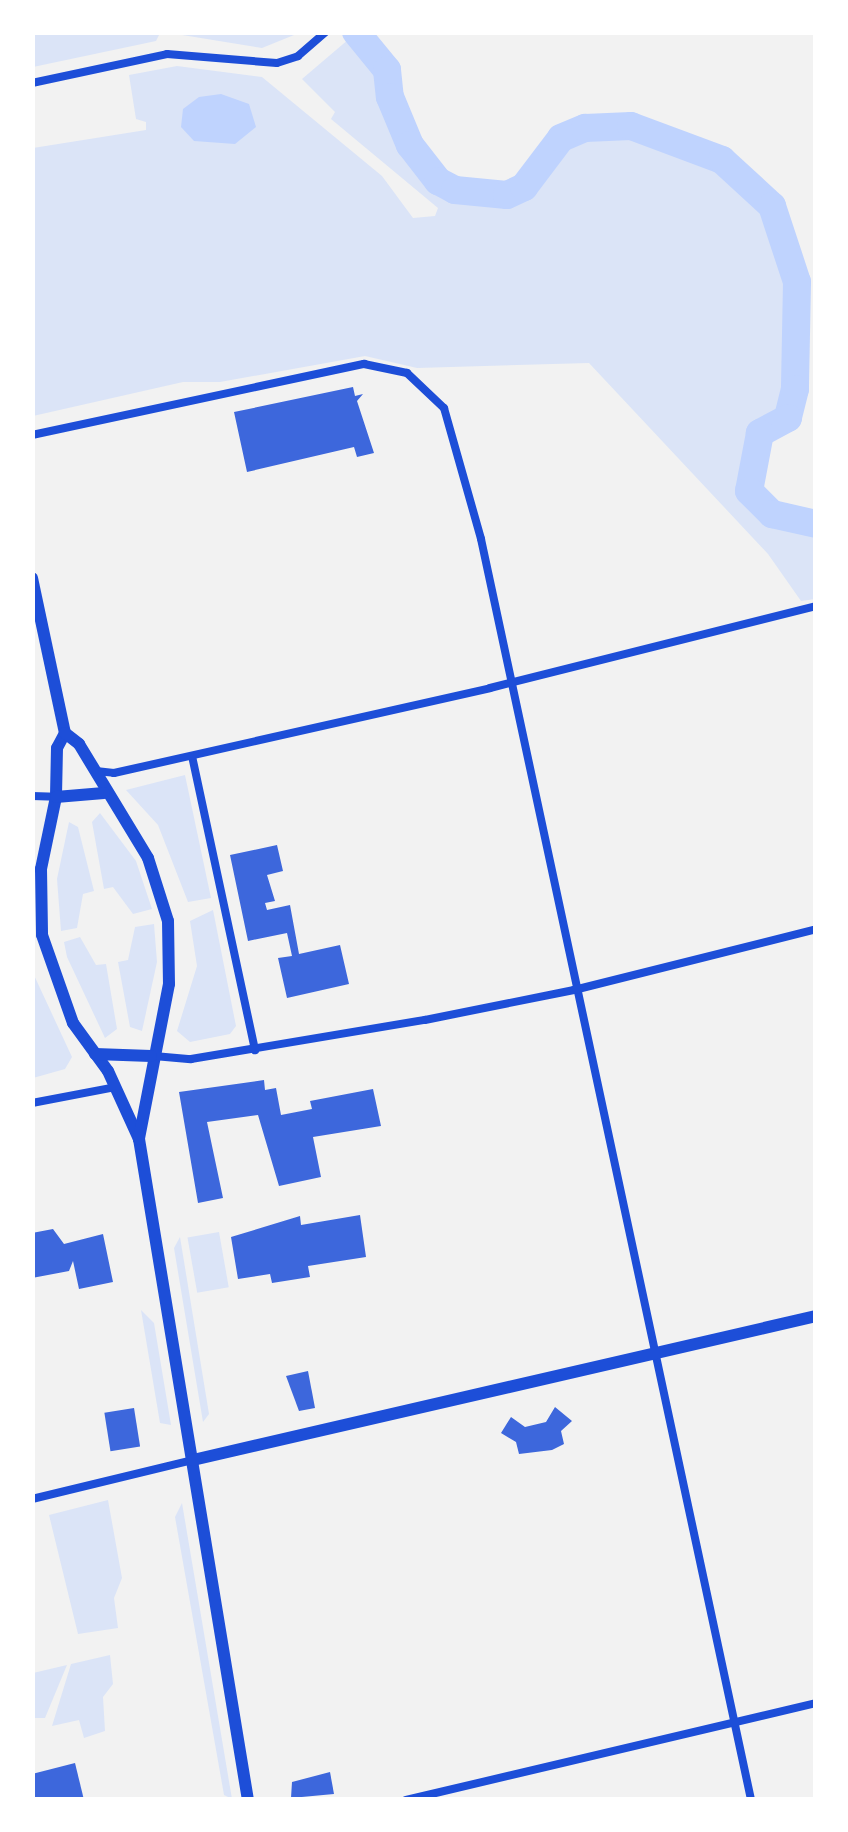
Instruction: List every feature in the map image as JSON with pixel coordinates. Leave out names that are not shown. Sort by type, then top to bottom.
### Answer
[{"type":"main road","points":[[32,578],[65,733],[58,748],[56,797],[40,870],[42,935],[61,996],[116,1087],[139,1139],[248,1800]]},
{"type":"main road","points":[[65,733],[79,744],[104,793],[148,858],[168,921],[169,984],[151,1056],[139,1139]]},
{"type":"main road","points":[[56,797],[104,793]]},
{"type":"main road","points":[[95,1054],[151,1056]]},
{"type":"main road","points":[[193,1460],[816,1316]]},
{"type":"street","points":[[32,83],[167,54],[276,63],[298,56],[326,32]]},
{"type":"street","points":[[32,435],[347,366],[388,367],[423,382],[447,414],[511,684],[574,990],[752,1800]]},
{"type":"street","points":[[92,770],[114,773],[511,684],[816,606]]},
{"type":"street","points":[[192,756],[255,1050]]},
{"type":"street","points":[[32,796],[56,797]]},
{"type":"street","points":[[151,1056],[190,1058],[255,1050],[574,990],[816,929]]},
{"type":"street","points":[[32,1103],[116,1087]]},
{"type":"street","points":[[32,1499],[193,1460]]},
{"type":"street","points":[[406,1800],[816,1703]]},
{"type":"shaded area","points":[[33,33],[160,33],[156,41],[33,67]]},
{"type":"shaded area","points":[[170,33],[299,33],[262,48]]},
{"type":"shaded area","points":[[356,33],[387,70],[407,139],[444,185],[470,194],[507,195],[524,187],[548,148],[585,128],[653,131],[741,177],[787,237],[798,324],[788,418],[760,433],[749,491],[764,508],[815,524],[815,599],[801,601],[768,554],[589,363],[417,368],[365,356],[220,382],[183,382],[33,416],[33,148],[146,130],[146,122],[136,119],[129,75],[177,66],[262,77],[382,176],[413,218],[435,216],[438,208],[331,119],[335,112],[302,79]]},
{"type":"shaded area","points":[[185,775],[211,898],[188,902],[158,825],[126,790]]},
{"type":"shaded area","points":[[100,813],[136,861],[152,909],[133,914],[113,887],[104,889],[92,822]]},
{"type":"shaded area","points":[[69,822],[78,827],[94,891],[83,894],[77,928],[61,931],[57,879]]},
{"type":"shaded area","points":[[213,910],[236,1026],[230,1034],[190,1042],[177,1031],[197,966],[190,921]]},
{"type":"shaded area","points":[[154,924],[157,962],[142,1031],[130,1027],[118,962],[128,960],[135,927]]},
{"type":"shaded area","points":[[80,937],[96,965],[106,964],[117,1029],[105,1038],[67,957],[64,942]]},
{"type":"shaded area","points":[[33,973],[72,1057],[65,1069],[33,1078]]},
{"type":"shaded area","points":[[219,1232],[229,1287],[197,1293],[187,1238]]},
{"type":"shaded area","points":[[180,1237],[209,1414],[203,1422],[174,1248]]},
{"type":"shaded area","points":[[141,1310],[154,1323],[171,1425],[160,1423]]},
{"type":"shaded area","points":[[108,1500],[122,1578],[114,1598],[118,1628],[78,1634],[49,1515]]},
{"type":"shaded area","points":[[182,1503],[232,1799],[224,1795],[175,1517]]},
{"type":"shaded area","points":[[110,1655],[113,1684],[103,1697],[105,1731],[84,1738],[79,1720],[52,1726],[71,1664]]},
{"type":"shaded area","points":[[67,1665],[45,1718],[33,1718],[33,1673]]},
{"type":"water","points":[[221,94],[249,104],[256,127],[235,144],[194,141],[181,127],[183,109],[199,97]]},
{"type":"building","points":[[353,387],[355,396],[363,394],[357,401],[374,453],[357,457],[354,447],[247,472],[234,412]]},
{"type":"building","points":[[277,845],[283,871],[267,875],[275,901],[265,903],[267,910],[290,905],[299,954],[340,945],[349,984],[287,998],[278,958],[292,956],[287,933],[248,941],[230,855]]},
{"type":"building","points":[[264,1080],[265,1090],[276,1088],[281,1115],[312,1109],[310,1101],[373,1089],[381,1126],[313,1137],[321,1177],[279,1186],[258,1115],[207,1122],[223,1198],[198,1203],[179,1092]]},
{"type":"building","points":[[360,1215],[366,1257],[308,1266],[310,1277],[272,1283],[270,1274],[238,1279],[231,1237],[300,1216],[301,1225]]},
{"type":"building","points":[[53,1229],[64,1244],[103,1234],[113,1282],[79,1289],[73,1261],[69,1271],[32,1278],[32,1233]]},
{"type":"building","points":[[308,1371],[315,1408],[299,1411],[286,1376]]},
{"type":"building","points":[[555,1407],[572,1421],[561,1431],[564,1444],[552,1450],[519,1454],[516,1442],[501,1433],[511,1417],[525,1427],[546,1422]]},
{"type":"building","points":[[134,1408],[140,1447],[110,1451],[104,1413]]},
{"type":"building","points":[[75,1763],[84,1800],[32,1800],[32,1774]]},
{"type":"building","points":[[330,1772],[334,1794],[291,1798],[292,1782]]},
{"type":"waterway","points":[[356,32],[387,70],[390,97],[410,145],[438,181],[455,190],[507,195],[524,187],[561,138],[585,128],[631,126],[722,160],[772,206],[797,282],[795,389],[788,418],[760,433],[749,491],[772,514],[816,524]]}]
